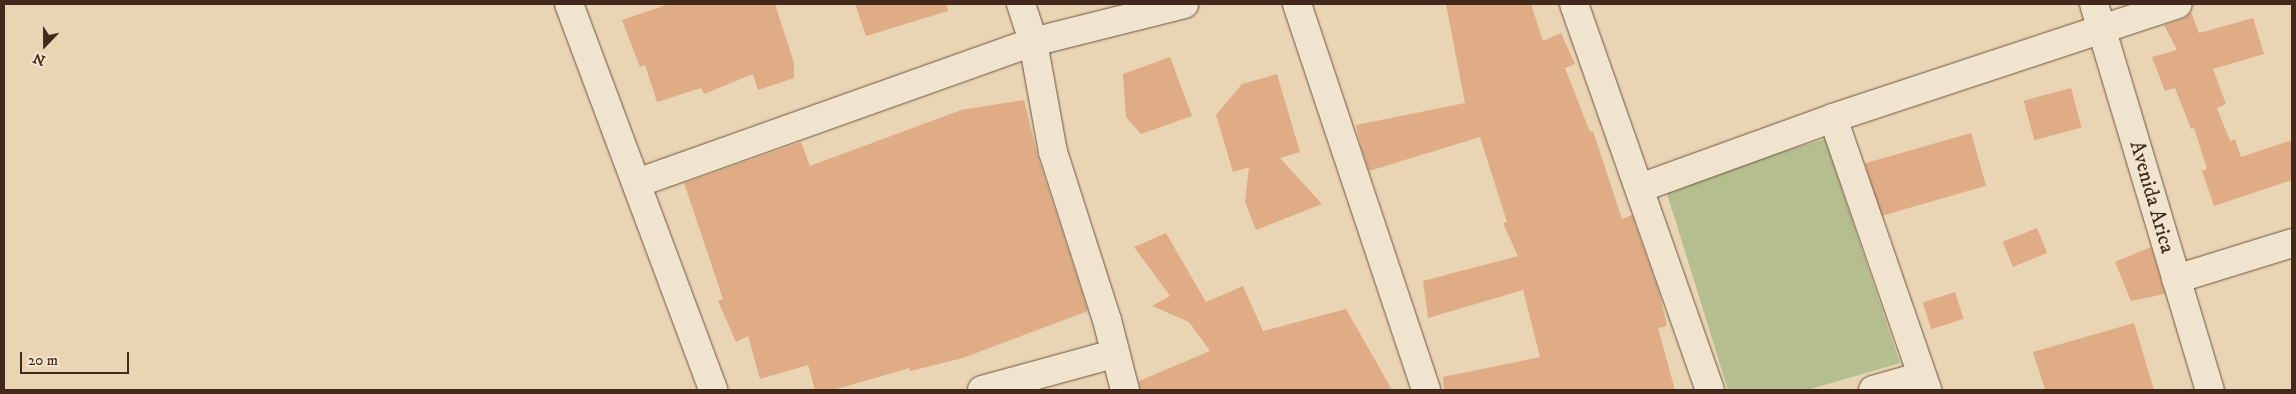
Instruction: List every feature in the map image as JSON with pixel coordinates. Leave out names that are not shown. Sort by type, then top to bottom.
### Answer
[{"type":"street","points":[[569,4],[713,390]]},
{"type":"street","points":[[1021,4],[1033,42],[1053,152],[1107,320],[1124,390]]},
{"type":"street","points":[[637,183],[1033,42],[1184,4]]},
{"type":"street","points":[[1297,4],[1426,390]]},
{"type":"street","points":[[1574,4],[1710,390]]},
{"type":"street","points":[[1640,188],[1833,118],[2099,15],[2178,4]]},
{"type":"street","name":"Avenida Arica","points":[[2099,15],[2210,390]]},
{"type":"street","points":[[1833,118],[1924,383],[1873,390]]},
{"type":"street","points":[[2176,279],[2292,243]]},
{"type":"street","points":[[982,390],[1010,386],[1114,354]]},
{"type":"green space","points":[[1825,139],[1900,363],[1807,390],[1728,390],[1665,187]]},
{"type":"building","points":[[669,4],[775,4],[794,63],[794,78],[758,90],[753,74],[704,94],[701,88],[657,102],[645,65],[640,67],[622,20]]},
{"type":"building","points":[[855,4],[947,4],[948,11],[866,36]]},
{"type":"building","points":[[1446,4],[1531,4],[1543,41],[1561,33],[1575,64],[1565,68],[1590,132],[1593,131],[1622,219],[1632,215],[1659,292],[1667,326],[1658,328],[1675,390],[1444,390],[1443,377],[1540,357],[1523,290],[1428,318],[1423,281],[1518,256],[1503,223],[1507,222],[1480,137],[1369,171],[1361,147],[1356,125],[1465,103]]},
{"type":"building","points":[[2191,12],[2199,33],[2253,18],[2264,54],[2213,69],[2226,104],[2217,108],[2230,141],[2235,139],[2241,157],[2292,140],[2292,180],[2214,206],[2202,171],[2207,169],[2194,128],[2191,129],[2175,88],[2165,91],[2152,57],[2177,50],[2164,25],[2183,19]]},
{"type":"building","points":[[1170,57],[1192,116],[1141,134],[1126,117],[1123,74]]},
{"type":"building","points":[[1277,74],[1300,152],[1280,158],[1322,204],[1256,230],[1245,202],[1249,167],[1233,172],[1216,115],[1242,84]]},
{"type":"building","points":[[2071,88],[2082,128],[2034,140],[2024,101]]},
{"type":"building","points":[[1024,100],[1038,157],[1088,311],[963,358],[910,371],[910,368],[833,390],[815,390],[808,365],[760,379],[748,336],[736,342],[718,301],[723,299],[684,183],[801,142],[810,166],[961,110]]},
{"type":"building","points":[[1971,133],[1986,186],[1880,216],[1865,163]]},
{"type":"building","points":[[2037,228],[2047,253],[2013,267],[2003,242]]},
{"type":"building","points":[[1166,233],[1206,302],[1243,286],[1263,331],[1346,309],[1392,390],[1140,390],[1139,381],[1210,351],[1189,322],[1152,306],[1170,296],[1134,247]]},
{"type":"building","points":[[2151,247],[2165,294],[2131,301],[2115,262]]},
{"type":"building","points":[[1955,292],[1964,319],[1931,329],[1923,303]]},
{"type":"building","points":[[2134,323],[2154,390],[2045,390],[2033,352]]}]
